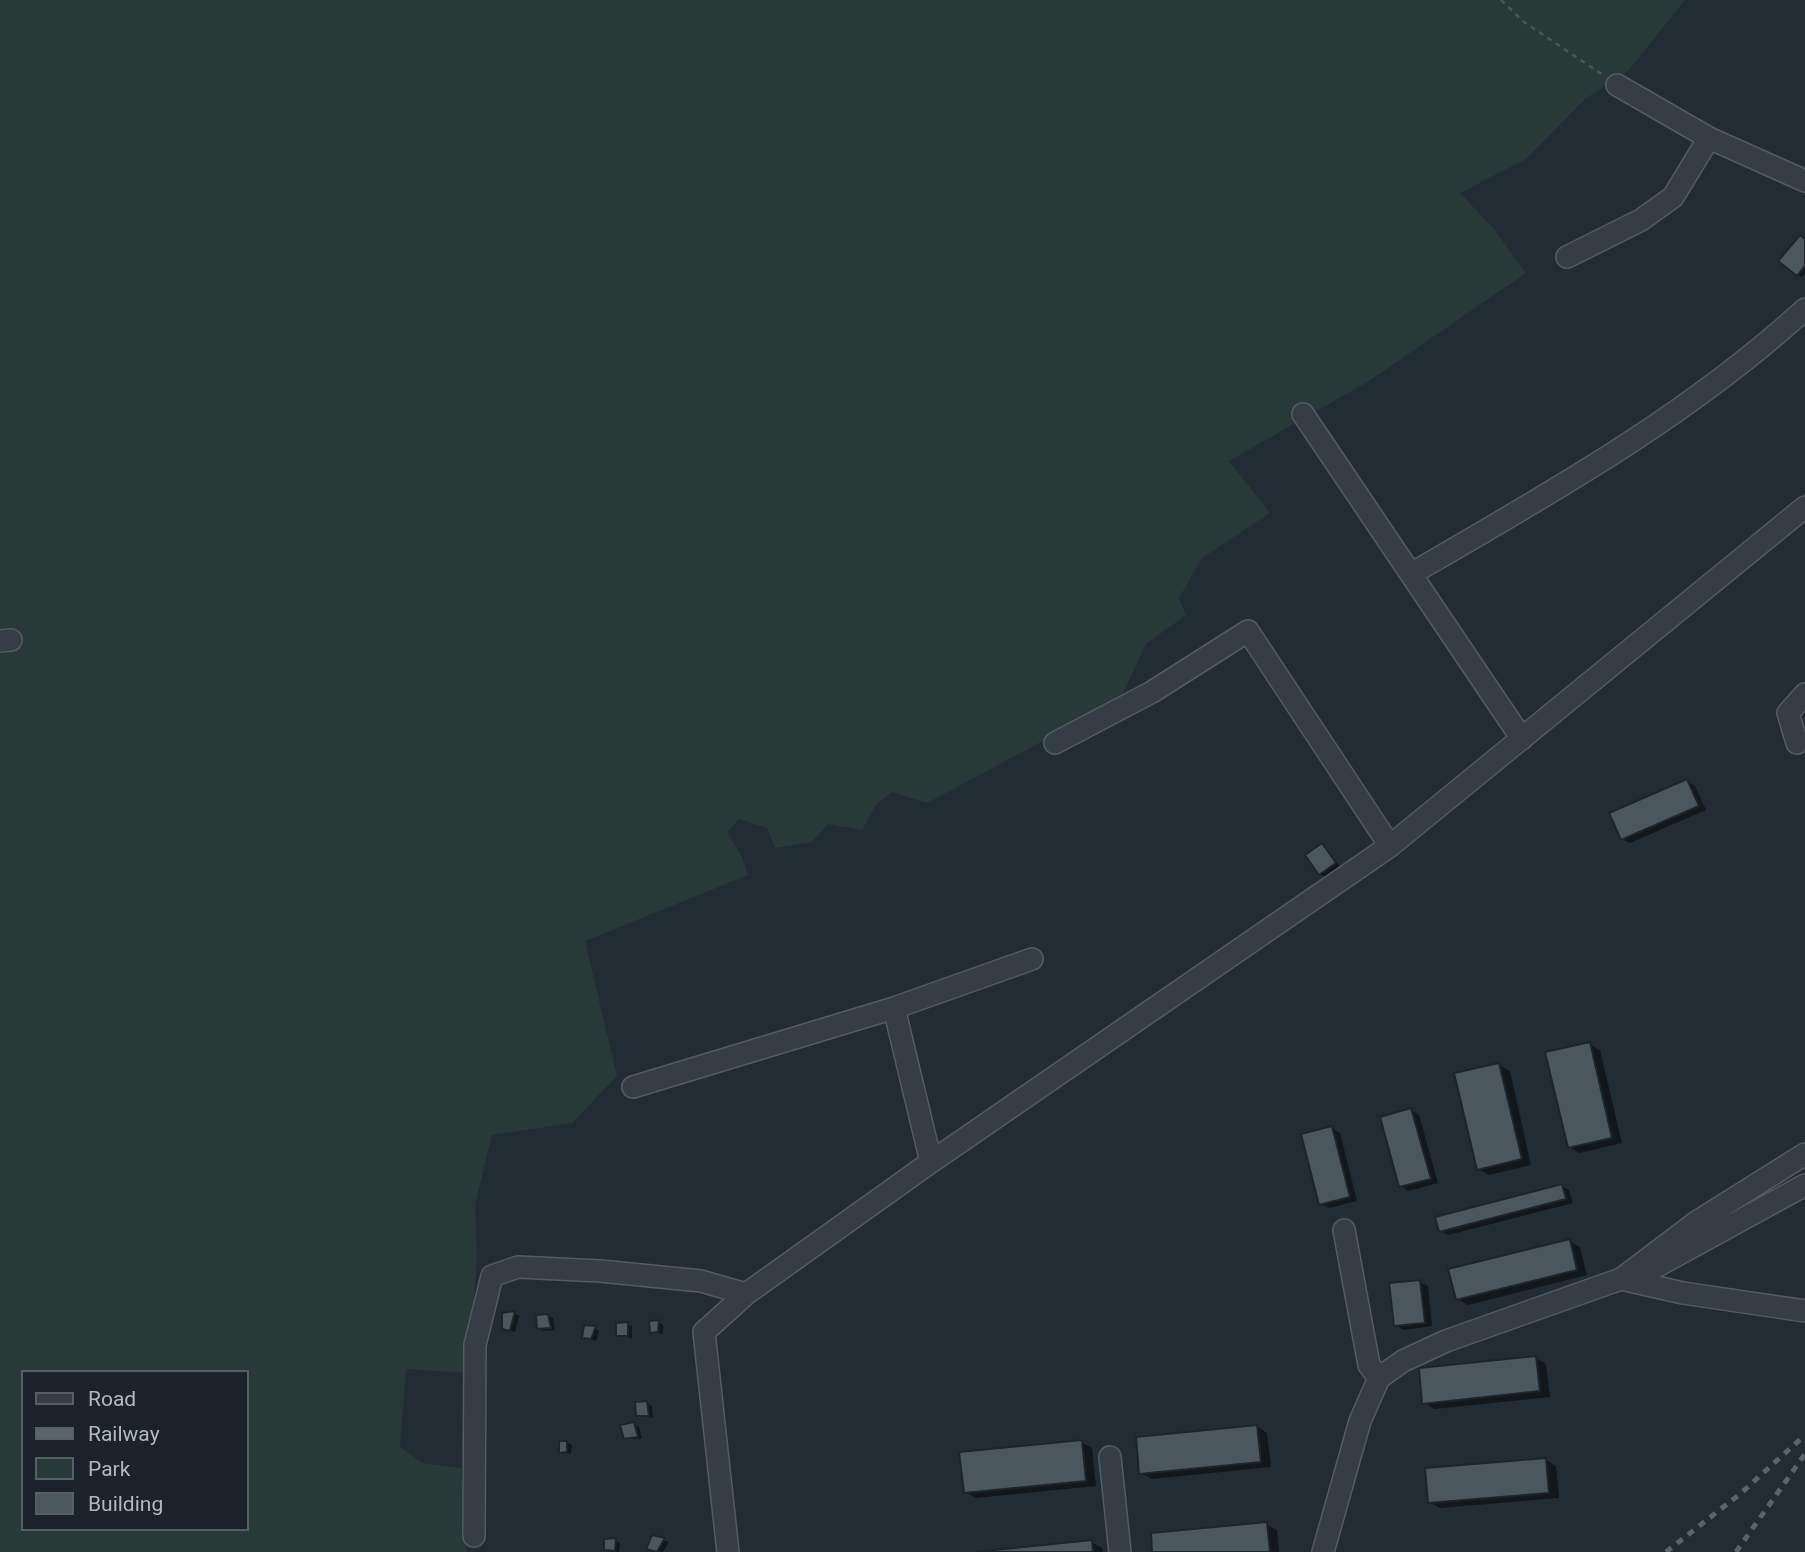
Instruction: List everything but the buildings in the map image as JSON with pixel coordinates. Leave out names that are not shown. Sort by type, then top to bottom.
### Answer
[{"type":"street","points":[[1617,85],[1709,138],[1789,171],[1805,181]]},
{"type":"street","points":[[1567,257],[1641,220],[1673,197],[1709,138]]},
{"type":"street","points":[[1411,575],[1570,481],[1710,388],[1805,309]]},
{"type":"street","points":[[1303,414],[1522,739]]},
{"type":"street","points":[[728,1552],[704,1332],[746,1294],[930,1162],[1390,846],[1805,508]]},
{"type":"street","points":[[1055,743],[1152,692],[1248,631],[1390,846]]},
{"type":"street","points":[[1797,743],[1788,713],[1805,694]]},
{"type":"street","points":[[634,1087],[894,1008],[1032,959]]},
{"type":"street","points":[[894,1008],[930,1162]]},
{"type":"street","points":[[1621,1279],[1695,1223],[1805,1154]]},
{"type":"street","points":[[1323,1552],[1360,1421],[1379,1378],[1403,1360],[1446,1341],[1650,1270],[1805,1185]]},
{"type":"street","points":[[1344,1230],[1369,1365],[1379,1378]]},
{"type":"street","points":[[474,1536],[475,1345],[492,1276],[518,1267],[600,1271],[701,1280],[746,1294]]},
{"type":"street","points":[[1621,1279],[1683,1293],[1805,1311]]},
{"type":"street","points":[[1110,1457],[1120,1552]]},
{"type":"path","points":[[1501,0],[1524,22],[1617,85]]},
{"type":"green space","points":[[0,0],[1685,0],[1629,70],[1585,99],[1526,159],[1460,193],[1494,229],[1526,273],[1369,381],[1229,461],[1270,513],[1202,558],[1179,598],[1186,615],[1146,644],[1123,693],[1088,717],[927,803],[892,792],[875,806],[862,830],[828,824],[812,842],[775,848],[767,828],[739,819],[727,832],[742,857],[748,875],[585,941],[617,1076],[572,1123],[492,1135],[475,1205],[477,1256],[468,1373],[406,1369],[400,1447],[423,1463],[461,1468],[467,1552],[0,1552]]},
{"type":"railway","points":[[1666,1552],[1740,1494],[1805,1435]]},
{"type":"railway","points":[[1736,1552],[1805,1454]]}]
